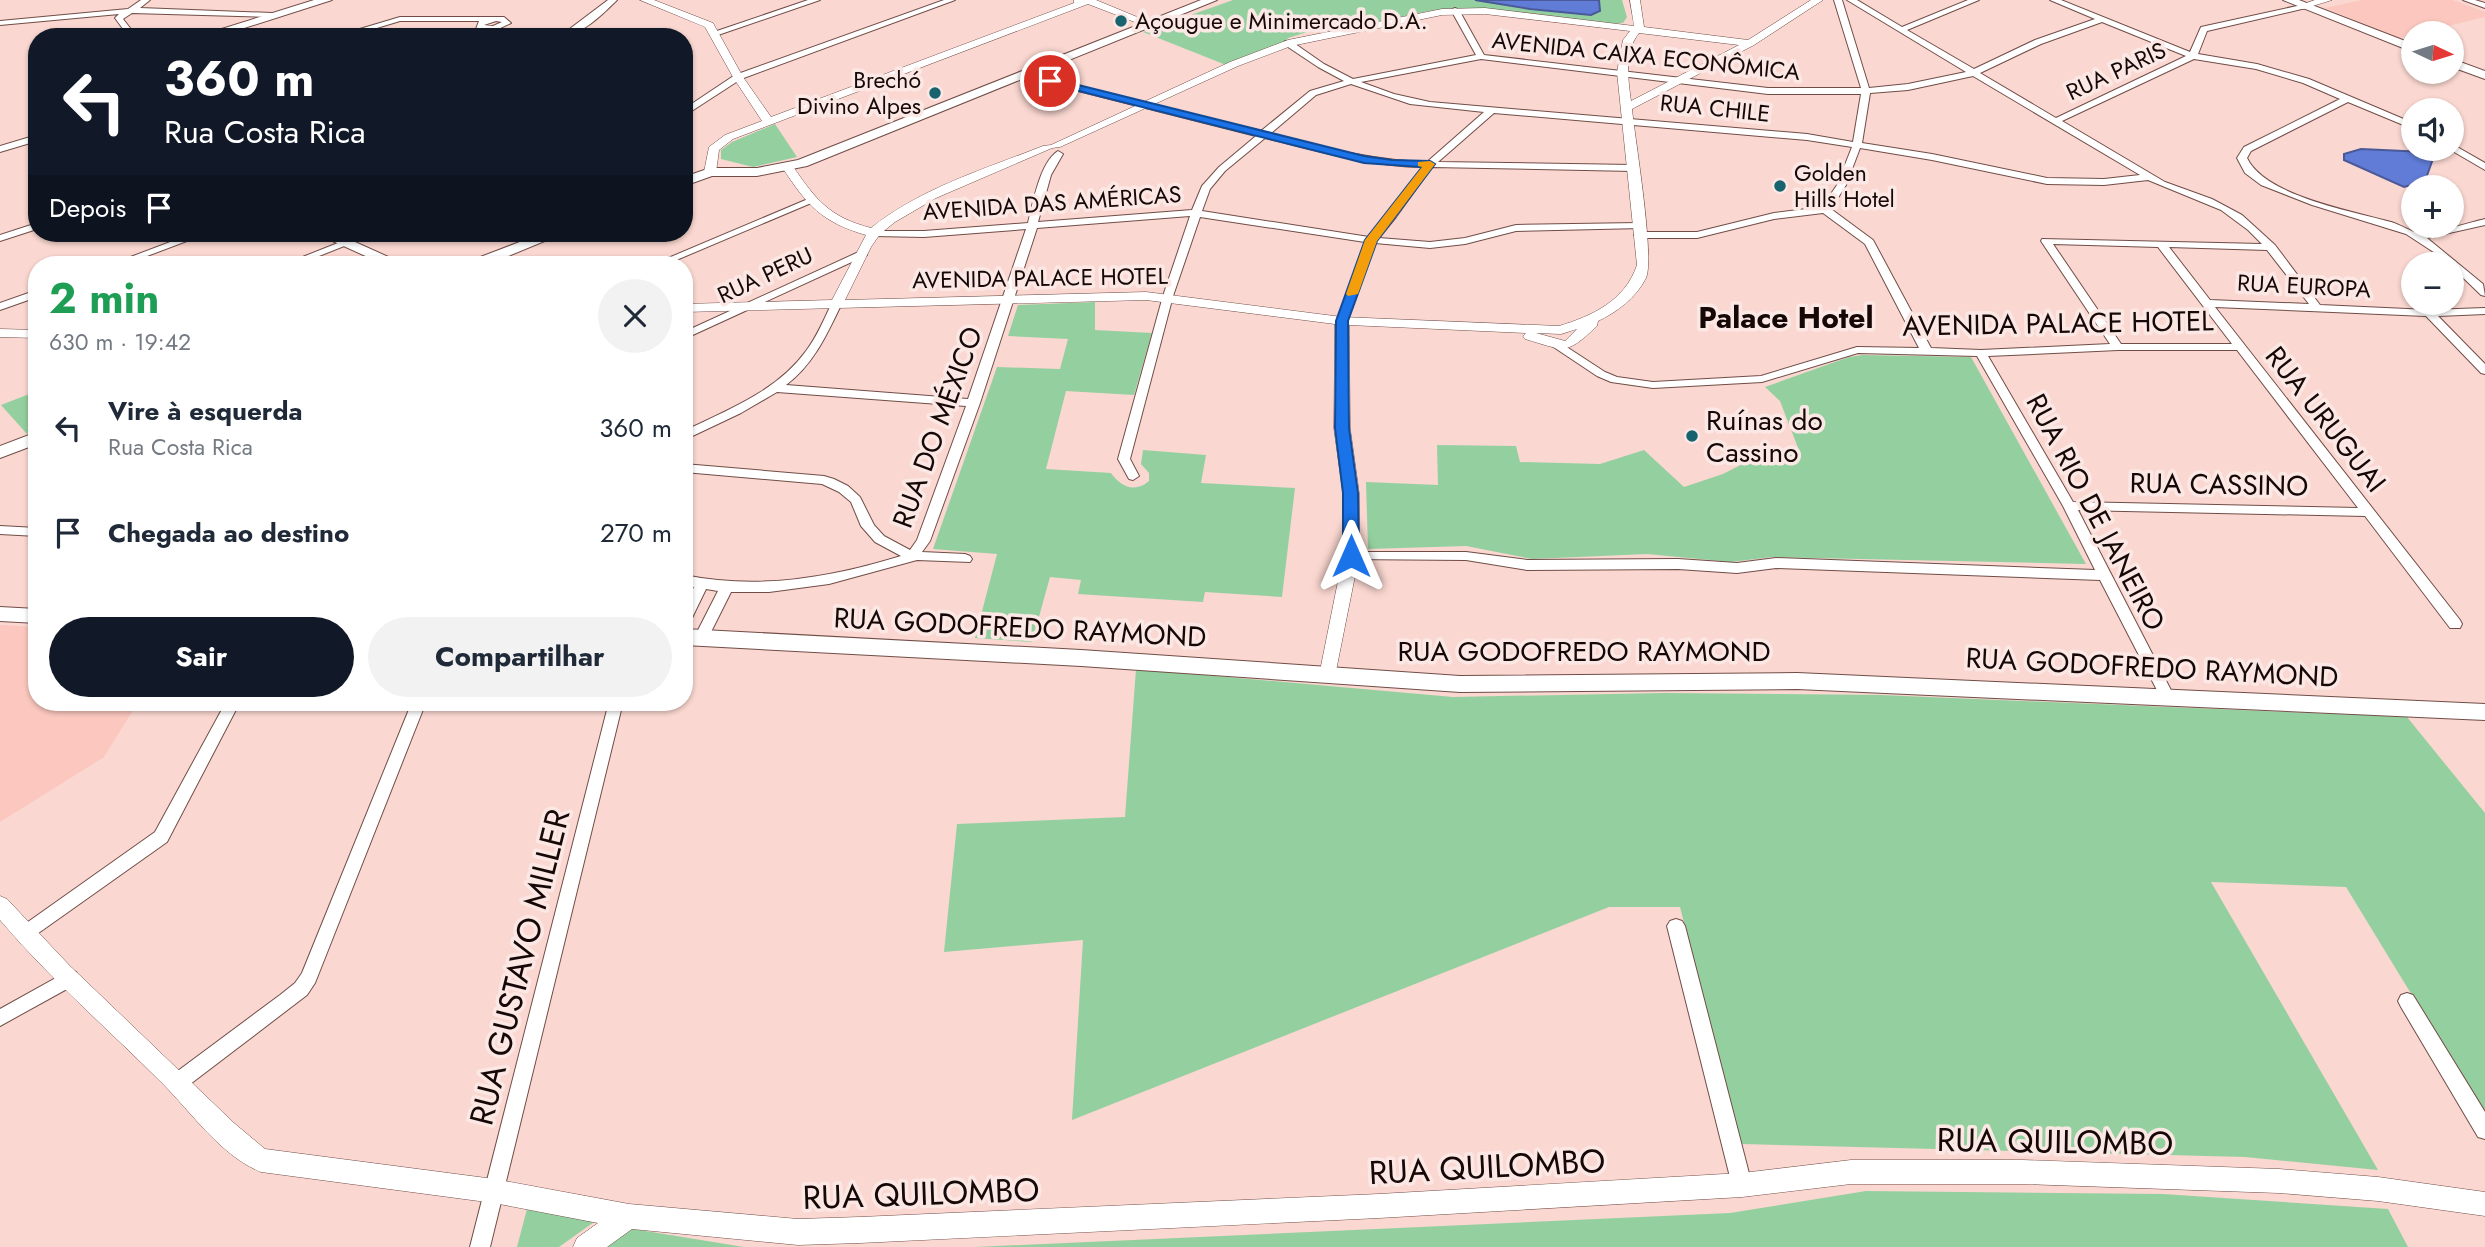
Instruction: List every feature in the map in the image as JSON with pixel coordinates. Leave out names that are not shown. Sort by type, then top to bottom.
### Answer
[{"type":"main road","points":[[231,28],[326,0]]},
{"type":"main road","points":[[693,179],[710,172],[757,172],[788,167],[1211,0]]},
{"type":"main road","points":[[2289,0],[2401,43]]},
{"type":"main road","points":[[2464,67],[2485,75]]},
{"type":"main road","points":[[347,242],[379,256]]},
{"type":"main road","points":[[497,256],[533,242]]},
{"type":"main road","points":[[0,452],[28,441]]},
{"type":"main road","points":[[0,600],[28,602]]},
{"type":"main road","points":[[0,614],[28,616]]},
{"type":"main road","name":"RUA GODOFREDO RAYMOND","points":[[693,638],[1081,658],[1460,684],[1823,682],[2485,712]]},
{"type":"street","points":[[126,28],[119,18],[146,0]]},
{"type":"street","points":[[576,28],[613,0]]},
{"type":"street","points":[[645,0],[703,21],[715,33],[738,77],[768,121]]},
{"type":"street","points":[[715,33],[816,0]]},
{"type":"street","points":[[693,107],[738,77],[951,0]]},
{"type":"street","points":[[1057,0],[1090,1],[1149,24]]},
{"type":"street","points":[[1628,0],[1634,30]]},
{"type":"street","points":[[1597,317],[1556,336],[1564,345],[1575,340],[1597,317],[1637,285],[1643,265],[1622,72],[1628,40],[1641,20],[1635,0]]},
{"type":"street","points":[[1627,113],[1679,79],[1750,43],[1818,0]]},
{"type":"street","points":[[1838,0],[1866,91],[1844,186],[1825,210],[1869,242],[1927,352]]},
{"type":"street","points":[[1851,0],[2150,177],[2224,208],[2258,232],[2317,308]]},
{"type":"street","points":[[1903,29],[1975,0]]},
{"type":"street","points":[[2054,0],[2193,56],[2257,66],[2289,75],[2401,121]]},
{"type":"street","points":[[2193,56],[2204,29],[2327,0]]},
{"type":"street","points":[[2467,0],[2485,6]]},
{"type":"street","points":[[710,172],[711,155],[718,144],[768,121],[1090,1]]},
{"type":"street","points":[[1455,10],[1481,57]]},
{"type":"street","points":[[693,431],[774,388],[792,375],[813,351],[874,233],[915,205],[1026,157],[1053,150],[1078,135],[1234,64],[1288,43],[1455,10],[1750,43]]},
{"type":"street","points":[[0,23],[128,11],[272,15]]},
{"type":"street","points":[[368,28],[400,19],[491,19]]},
{"type":"street","name":"AVENIDA CAIXA ECONÔMICA","points":[[1133,476],[1124,459],[1168,296],[1205,188],[1262,135],[1313,93],[1350,82],[1481,57],[1768,91],[1866,91],[1908,87],[1973,73],[2038,42],[2100,20]]},
{"type":"street","points":[[0,29],[12,23]]},
{"type":"street","name":"RUA CHILE","points":[[1288,43],[1323,69],[1350,82],[1414,102],[1493,109],[1627,113],[1932,157],[2047,181],[2095,182],[2150,177]]},
{"type":"street","name":"RUA PARIS","points":[[2056,121],[2193,56]]},
{"type":"street","points":[[1026,75],[1364,160],[1392,164],[1633,168]]},
{"type":"street","points":[[2348,98],[2247,149],[2243,153],[2242,163],[2259,180],[2280,191],[2401,229]]},
{"type":"street","points":[[1328,676],[1351,556],[1351,493],[1342,428],[1342,321],[1371,240],[1430,164],[1493,109]]},
{"type":"street","points":[[0,149],[28,141]]},
{"type":"street","name":"RUA DO MÉXICO","points":[[912,557],[923,541],[974,403],[1034,224],[1053,150]]},
{"type":"street","points":[[2464,155],[2485,167]]},
{"type":"street","name":"AVENIDA DAS AMÉRICAS","points":[[788,167],[811,201],[828,218],[874,233],[914,234],[1196,213],[1371,240],[1430,245],[1465,241],[1516,228],[1697,235],[1774,216],[1825,210]]},
{"type":"street","points":[[678,256],[811,201]]},
{"type":"street","points":[[2464,227],[2485,222]]},
{"type":"street","points":[[0,238],[28,229]]},
{"type":"street","points":[[2421,238],[2469,276],[2485,293]]},
{"type":"street","points":[[2118,347],[2046,241],[2271,247]]},
{"type":"street","points":[[139,256],[178,242]]},
{"type":"street","points":[[310,256],[347,242]]},
{"type":"street","name":"RUA URUGUAI","points":[[2160,243],[2455,624]]},
{"type":"street","name":"RUA PERU","points":[[693,332],[863,253]]},
{"type":"street","points":[[0,307],[28,296]]},
{"type":"street","name":"AVENIDA PALACE HOTEL","points":[[693,308],[1168,296],[1342,321],[1479,328],[1556,336],[1591,368],[1615,380],[1680,385],[1762,379],[1857,350],[1981,353],[2118,347],[2238,347]]},
{"type":"street","name":"RUA EUROPA","points":[[2205,303],[2401,312]]},
{"type":"street","name":"RUA EUROPA","points":[[2464,312],[2485,312]]},
{"type":"street","points":[[2431,315],[2485,371]]},
{"type":"street","points":[[0,332],[28,334]]},
{"type":"street","points":[[1575,340],[1591,368]]},
{"type":"street","name":"RUA RIO DE JANEIRO","points":[[1981,353],[2069,506],[2167,696]]},
{"type":"street","points":[[774,388],[974,403]]},
{"type":"street","points":[[693,469],[804,476],[841,486],[859,504],[868,527],[875,535],[912,557]]},
{"type":"street","name":"RUA CASSINO","points":[[2069,506],[2368,512]]},
{"type":"street","points":[[0,530],[28,531]]},
{"type":"street","points":[[1351,556],[1466,556],[1527,565],[1678,564],[1737,568],[1776,564],[2103,575]]},
{"type":"street","points":[[693,582],[727,587],[782,586],[889,565],[912,557],[965,559]]},
{"type":"street","points":[[693,602],[702,584]]},
{"type":"street","points":[[693,638],[727,587]]},
{"type":"street","points":[[24,934],[161,837],[228,711]]},
{"type":"street","points":[[178,1082],[286,1001],[309,977],[415,711]]},
{"type":"street","name":"RUA GUSTAVO MILLER","points":[[480,1247],[614,711]]},
{"type":"street","name":"RUA QUILOMBO","points":[[0,905],[24,934],[178,1082],[233,1141],[261,1160],[494,1191],[629,1216],[810,1232],[1365,1207],[1742,1185],[1850,1172],[2162,1176],[2279,1181],[2378,1189],[2485,1204]]},
{"type":"street","points":[[1676,926],[1742,1185]]},
{"type":"street","points":[[0,1017],[70,978]]},
{"type":"street","points":[[2407,1001],[2485,1130]]},
{"type":"street","points":[[586,1247],[629,1216]]},
{"type":"shaded area","points":[[2362,0],[2453,0],[2485,12],[2485,17],[2464,22],[2401,21],[2401,37],[2398,38],[2325,8]]},
{"type":"shaded area","points":[[0,625],[28,627],[28,711],[132,711],[104,757],[0,822]]},
{"type":"green space","points":[[1233,0],[1622,0],[1627,17],[1623,23],[1612,24],[1467,8],[1429,11],[1332,31],[1317,29],[1288,38],[1226,65],[1143,32]]},
{"type":"green space","points":[[775,124],[797,157],[753,167],[721,159],[721,150],[732,142]]},
{"type":"green space","points":[[1095,302],[1095,330],[1152,333],[1134,395],[1066,391],[1046,469],[1111,473],[1128,487],[1139,487],[1149,481],[1149,473],[1141,464],[1143,450],[1206,455],[1201,483],[1295,488],[1282,597],[1205,592],[1203,602],[1078,594],[1081,580],[1050,577],[1032,642],[975,638],[997,554],[933,549],[997,367],[1060,369],[1068,339],[1008,336],[1018,305]]},
{"type":"green space","points":[[1849,357],[1971,357],[2086,564],[1772,557],[1731,562],[1647,554],[1532,559],[1466,546],[1368,549],[1366,482],[1438,485],[1437,445],[1516,446],[1520,462],[1600,464],[1644,450],[1684,487],[1723,474],[1762,454],[1800,453],[1780,401],[1765,387]]},
{"type":"green space","points":[[28,394],[28,434],[27,434],[1,405]]},
{"type":"green space","points":[[1136,669],[1453,697],[1665,693],[1881,695],[2407,717],[2485,813],[2485,1115],[2346,887],[2211,882],[2378,1170],[2245,1157],[1741,1144],[1680,907],[1609,907],[1072,1120],[1083,940],[944,952],[957,824],[1125,817]]},
{"type":"green space","points":[[1866,1191],[2163,1194],[2388,1209],[2408,1247],[975,1247],[1730,1213]]},
{"type":"green space","points":[[527,1209],[594,1222],[559,1247],[517,1247]]},
{"type":"green space","points":[[627,1228],[744,1247],[603,1247]]},
{"type":"water","points":[[1475,0],[1599,0],[1600,11],[1591,15]]},
{"type":"water","points":[[2361,149],[2401,151],[2401,161],[2432,161],[2427,175],[2401,175],[2401,186],[2344,160],[2344,154]]},
{"type":"slow traffic","points":[[1352,294],[1371,240],[1430,164],[1422,164]]},
{"type":"place","name":"Açougue e Minimercado D.A.","points":[[1121,21]]},
{"type":"place","name":"Brechó Divino Alpes","points":[[935,93]]},
{"type":"place","name":"Golden Hills Hotel","points":[[1780,186]]},
{"type":"place","name":"Ruínas do Cassino","points":[[1692,436]]},
{"type":"district","name":"Palace Hotel","points":[[1786,318]]},
{"type":"route","points":[[1050,81],[1364,160],[1392,164],[1430,164],[1371,240],[1342,321],[1340,383],[1342,428],[1351,493],[1351,556]]}]
